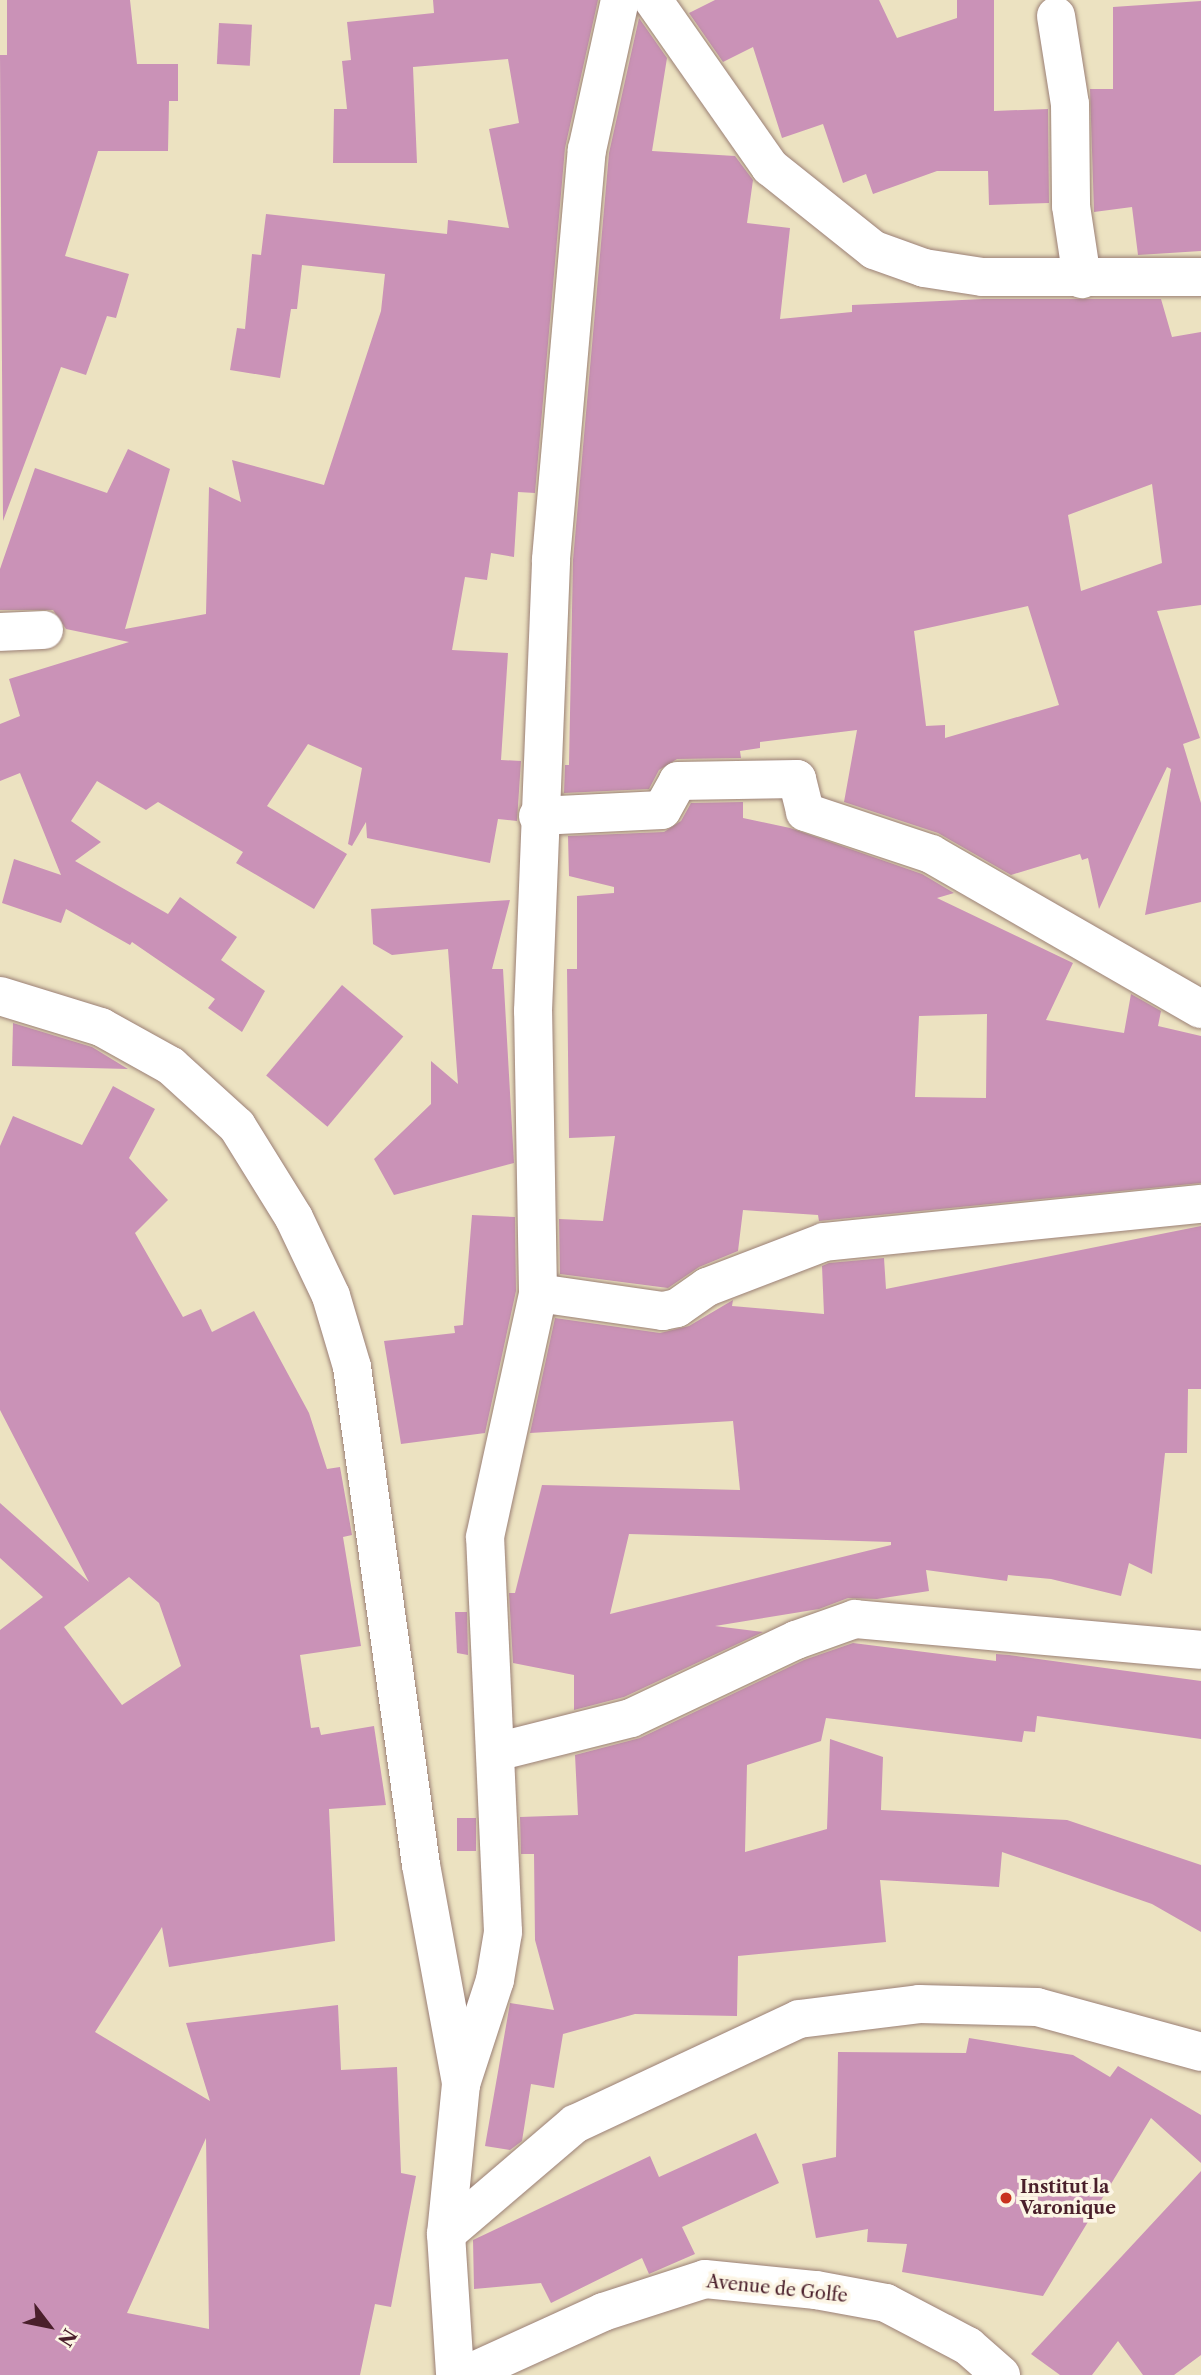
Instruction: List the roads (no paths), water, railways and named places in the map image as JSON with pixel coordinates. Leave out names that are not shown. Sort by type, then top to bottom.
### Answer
[{"type":"street","points":[[455,2375],[446,2234],[461,2084],[495,1980],[503,1933],[485,1537],[538,1293],[533,1011],[537,816],[551,559],[587,150],[620,0]]},
{"type":"street","points":[[653,0],[770,167],[874,250],[924,268],[982,277],[1201,277]]},
{"type":"street","points":[[1055,16],[1070,104],[1071,206],[1082,279]]},
{"type":"street","points":[[0,632],[44,631]]},
{"type":"street","points":[[537,816],[662,810],[678,781],[797,779],[805,812],[931,854],[1201,1009]]},
{"type":"street","points":[[0,996],[101,1027],[172,1066],[237,1126],[294,1218],[331,1296],[352,1367],[421,1865],[461,2084]]},
{"type":"street","points":[[538,1293],[663,1311],[677,1308],[707,1287],[824,1242],[1201,1203]]},
{"type":"street","points":[[496,1752],[631,1718],[796,1640],[855,1619],[1198,1642]]},
{"type":"street","points":[[446,2234],[575,2124],[799,2019],[919,2004],[1037,2007],[1201,2052]]},
{"type":"street","name":"Avenue de Golfe","points":[[465,2375],[603,2312],[705,2278],[816,2290],[886,2303],[968,2346],[1001,2375]]},
{"type":"place","name":"Institut la Varonique","points":[[1006,2198]]}]
